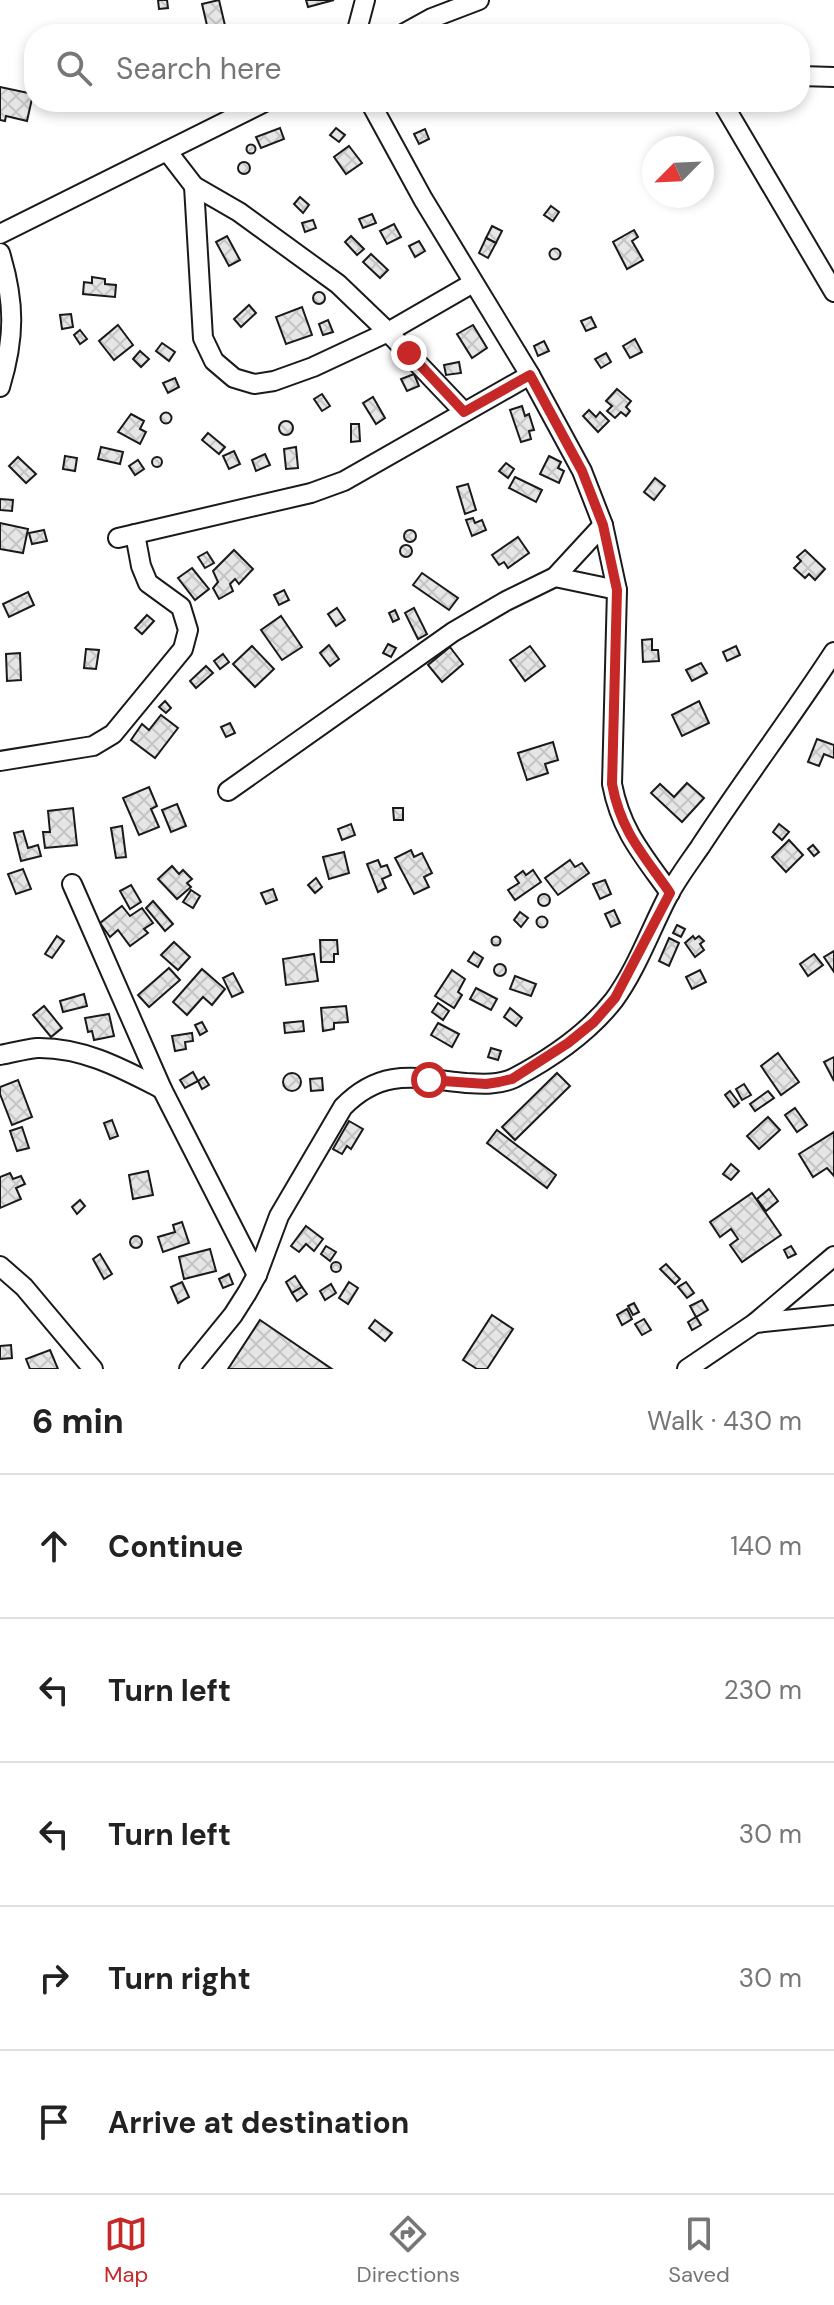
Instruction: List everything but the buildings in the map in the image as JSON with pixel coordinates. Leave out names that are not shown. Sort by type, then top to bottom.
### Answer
[{"type":"street","points":[[359,24],[365,0]]},
{"type":"street","points":[[421,24],[479,0]]},
{"type":"street","points":[[810,76],[834,77]]},
{"type":"street","points":[[0,234],[245,112]]},
{"type":"street","points":[[376,112],[473,283],[530,375],[582,471],[603,525],[617,590],[612,784],[617,810],[625,828],[670,893]]},
{"type":"street","points":[[728,112],[834,292]]},
{"type":"street","points":[[167,151],[194,186],[239,212],[338,284],[464,412]]},
{"type":"street","points":[[194,186],[203,338],[214,361],[234,378],[254,384],[274,381],[313,367],[388,332],[473,283]]},
{"type":"street","points":[[0,253],[10,285],[12,340],[0,387]]},
{"type":"street","points":[[0,761],[93,746],[113,734],[183,649],[188,630],[181,607],[148,583],[126,536],[311,493],[344,481],[530,375]]},
{"type":"street","points":[[228,791],[453,632],[555,577],[603,525]]},
{"type":"street","points":[[555,577],[617,590]]},
{"type":"street","points":[[189,1369],[233,1315],[257,1275],[279,1216],[343,1107],[352,1097],[371,1084],[401,1077],[486,1084],[512,1079],[568,1043],[594,1022],[615,998],[670,893],[746,776],[797,709],[834,652]]},
{"type":"street","points":[[72,884],[162,1089],[257,1275]]},
{"type":"street","points":[[0,1055],[37,1048],[71,1051],[115,1064],[162,1089]]},
{"type":"street","points":[[687,1369],[755,1323],[834,1256]]},
{"type":"street","points":[[0,1266],[24,1287],[93,1369]]},
{"type":"street","points":[[755,1323],[834,1315]]},
{"type":"route","points":[[409,353],[464,412],[530,375],[582,471],[603,525],[617,590],[612,784],[617,810],[625,828],[670,893],[615,998],[594,1022],[568,1043],[512,1079],[486,1084],[429,1080]]}]
